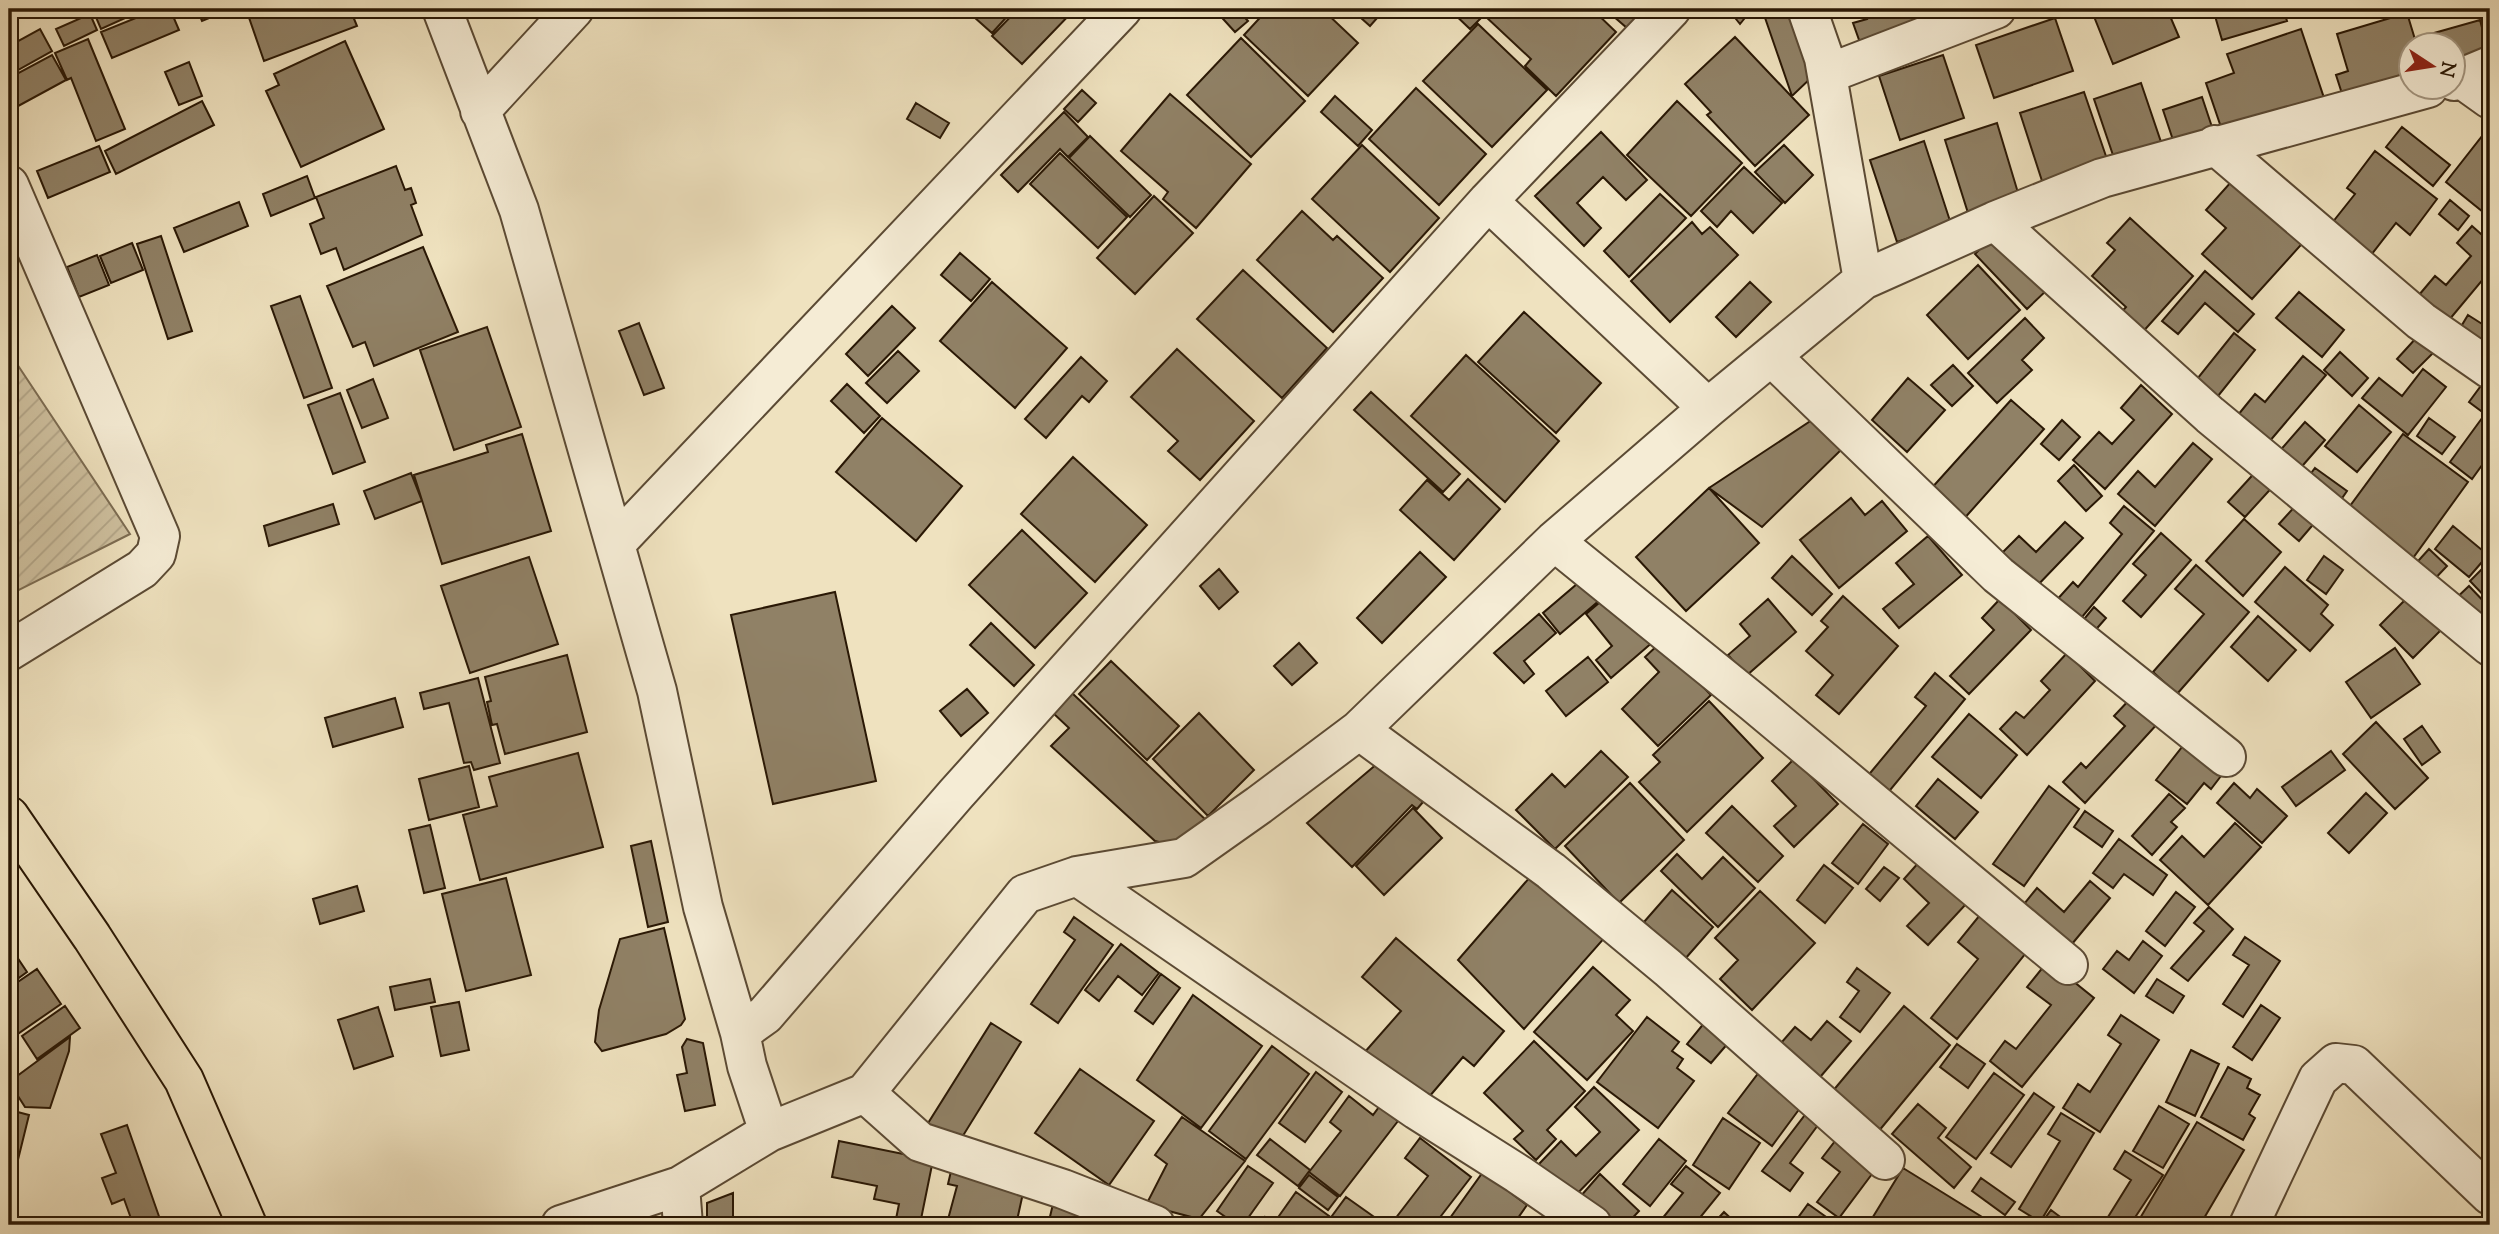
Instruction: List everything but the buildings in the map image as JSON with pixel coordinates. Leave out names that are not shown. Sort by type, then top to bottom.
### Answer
[{"type":"main road","points":[[9,816],[92,937],[184,1080],[247,1225]]},
{"type":"street","points":[[442,9],[519,210],[657,691],[703,907],[740,1032],[747,1066],[769,1132]]},
{"type":"street","points":[[480,111],[574,9]]},
{"type":"street","points":[[615,544],[1122,9]]},
{"type":"street","points":[[740,1032],[765,1015],[965,784],[1488,201],[1671,9]]},
{"type":"street","points":[[1807,9],[1826,74],[1863,279]]},
{"type":"street","points":[[1826,74],[1996,9]]},
{"type":"street","points":[[561,1225],[680,1186],[769,1132],[865,1093],[1025,894],[1077,876],[1184,859],[1359,730],[1554,541],[1863,279],[2102,178],[2215,145],[2398,99]]},
{"type":"street","points":[[2215,145],[2421,321],[2490,369]]},
{"type":"street","points":[[9,185],[160,536],[156,554],[142,569],[9,651]]},
{"type":"street","points":[[1488,201],[1708,408]]},
{"type":"street","points":[[1995,221],[2210,415],[2490,646]]},
{"type":"street","points":[[1771,356],[1998,575],[2226,757]]},
{"type":"street","points":[[1554,541],[1754,703],[2068,965]]},
{"type":"street","points":[[1359,730],[1551,871],[1668,968],[1885,1160]]},
{"type":"street","points":[[1077,876],[1417,1110],[1592,1225]]},
{"type":"street","points":[[2249,1225],[2319,1079],[2336,1063],[2354,1065],[2490,1195]]},
{"type":"street","points":[[865,1093],[920,1142],[1063,1189],[1155,1225]]},
{"type":"street","points":[[680,1186],[683,1225]]},
{"type":"shaded area","points":[[9,352],[130,534],[9,595]]}]
